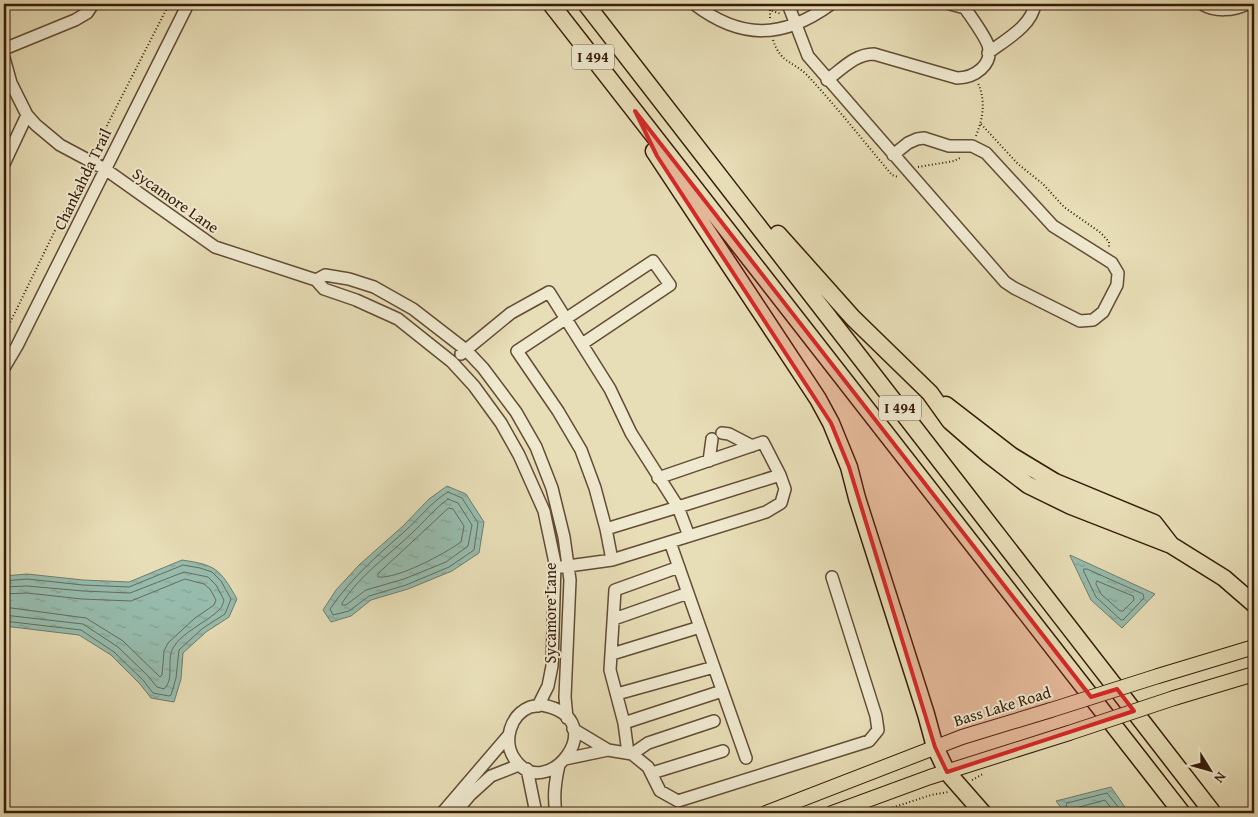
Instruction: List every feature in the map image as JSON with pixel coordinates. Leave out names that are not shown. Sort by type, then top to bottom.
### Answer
[{"type":"highway","name":"I 494","points":[[551,4],[1182,813]]},
{"type":"highway","name":"I 494","points":[[586,4],[1213,813]]},
{"type":"highway","points":[[662,101],[789,248],[853,318],[930,393],[950,421],[989,455],[1028,485],[1071,506],[1171,545],[1224,578],[1254,604]]},
{"type":"highway","points":[[635,111],[657,156],[806,378],[831,422],[849,467],[935,747],[947,772],[983,813]]},
{"type":"main road","name":"Bass Lake Road","points":[[766,813],[962,737],[1254,647]]},
{"type":"main road","points":[[832,813],[947,772],[1254,674]]},
{"type":"street","points":[[4,49],[75,20],[87,13],[92,4]]},
{"type":"street","name":"Chankahda Trail","points":[[4,368],[17,346],[188,4]]},
{"type":"street","points":[[694,4],[710,16],[727,24],[743,29],[763,30],[785,28],[805,20],[831,4]]},
{"type":"street","points":[[788,4],[808,56],[827,80],[1006,282],[1014,288],[1080,321],[1093,320],[1100,317],[1104,312],[1117,286],[1116,268],[1104,257],[1053,226],[992,158],[980,149],[972,146],[949,146],[924,138],[917,139],[894,155]]},
{"type":"street","points":[[827,80],[859,56],[866,54],[874,54],[957,78],[964,78],[975,74],[986,64],[988,45],[964,6],[950,4]]},
{"type":"street","points":[[988,53],[1021,28],[1032,14],[1035,4]]},
{"type":"street","points":[[1202,4],[1217,10],[1243,6]]},
{"type":"street","name":"Sycamore Lane","points":[[4,58],[11,83],[27,115],[60,145],[105,169],[215,247],[316,280],[324,289],[356,300],[398,319],[452,362],[474,386],[520,455],[544,511],[555,567],[552,666],[548,686],[538,706]]},
{"type":"street","points":[[4,164],[27,115]]},
{"type":"street","points":[[582,344],[670,285],[653,261],[517,351],[558,411],[581,450],[595,488],[612,560]]},
{"type":"street","name":"Sycamore Lane","points":[[316,280],[325,274],[349,279],[374,287],[413,310],[466,350],[483,368],[516,412],[536,447],[552,488],[564,537],[570,580],[565,697],[567,718]]},
{"type":"street","points":[[452,362],[511,313],[549,292],[610,388],[631,433],[678,507],[689,536]]},
{"type":"street","points":[[709,461],[717,436],[729,434],[752,446]]},
{"type":"street","points":[[555,567],[612,560],[766,512],[781,503],[785,489],[763,442],[658,478]]},
{"type":"street","points":[[606,530],[780,475]]},
{"type":"street","points":[[670,542],[746,758]]},
{"type":"street","points":[[630,753],[610,670],[616,590],[679,567]]},
{"type":"street","points":[[562,762],[608,750],[630,753],[648,767],[660,791],[678,801],[869,741],[878,730],[876,716],[832,577]]},
{"type":"street","points":[[614,620],[688,593]]},
{"type":"street","points":[[612,654],[700,627]]},
{"type":"street","points":[[616,694],[714,667]]},
{"type":"street","points":[[624,723],[722,691]]},
{"type":"street","points":[[442,813],[508,736],[514,722],[522,712],[530,707],[553,708],[567,718],[573,729],[574,744],[568,756],[562,762],[545,772],[534,772],[523,767],[510,752],[508,736]]},
{"type":"street","points":[[630,753],[648,743],[714,721]]},
{"type":"street","points":[[573,729],[608,750]]},
{"type":"street","points":[[652,773],[723,752]]},
{"type":"street","points":[[556,813],[554,786],[562,762]]},
{"type":"street","points":[[455,813],[491,776],[523,767]]},
{"type":"street","points":[[523,767],[536,813]]},
{"type":"path","points":[[972,146],[984,111],[982,92],[975,74]]},
{"type":"path","points":[[981,124],[1018,164],[1043,184],[1064,207],[1107,239],[1109,246],[1104,257]]},
{"type":"path","points":[[876,813],[961,787],[985,773]]},
{"type":"highlighted area","points":[[635,111],[1091,697],[1117,689],[1134,711],[947,772],[935,747],[849,467],[831,423],[657,156]]},
{"type":"water","points":[[447,486],[466,494],[484,522],[479,553],[452,571],[408,589],[371,600],[351,616],[331,622],[323,610],[336,590],[359,565],[403,526],[429,499]]},
{"type":"water","points":[[1070,556],[1155,594],[1122,628],[1091,600]]},
{"type":"water","points":[[182,560],[203,564],[216,570],[226,581],[237,599],[229,617],[206,632],[183,653],[181,679],[174,702],[151,698],[111,655],[79,635],[4,626],[4,576],[27,574],[83,580],[129,582]]},
{"type":"water","points":[[1111,787],[1129,813],[1065,813],[1056,801]]}]
